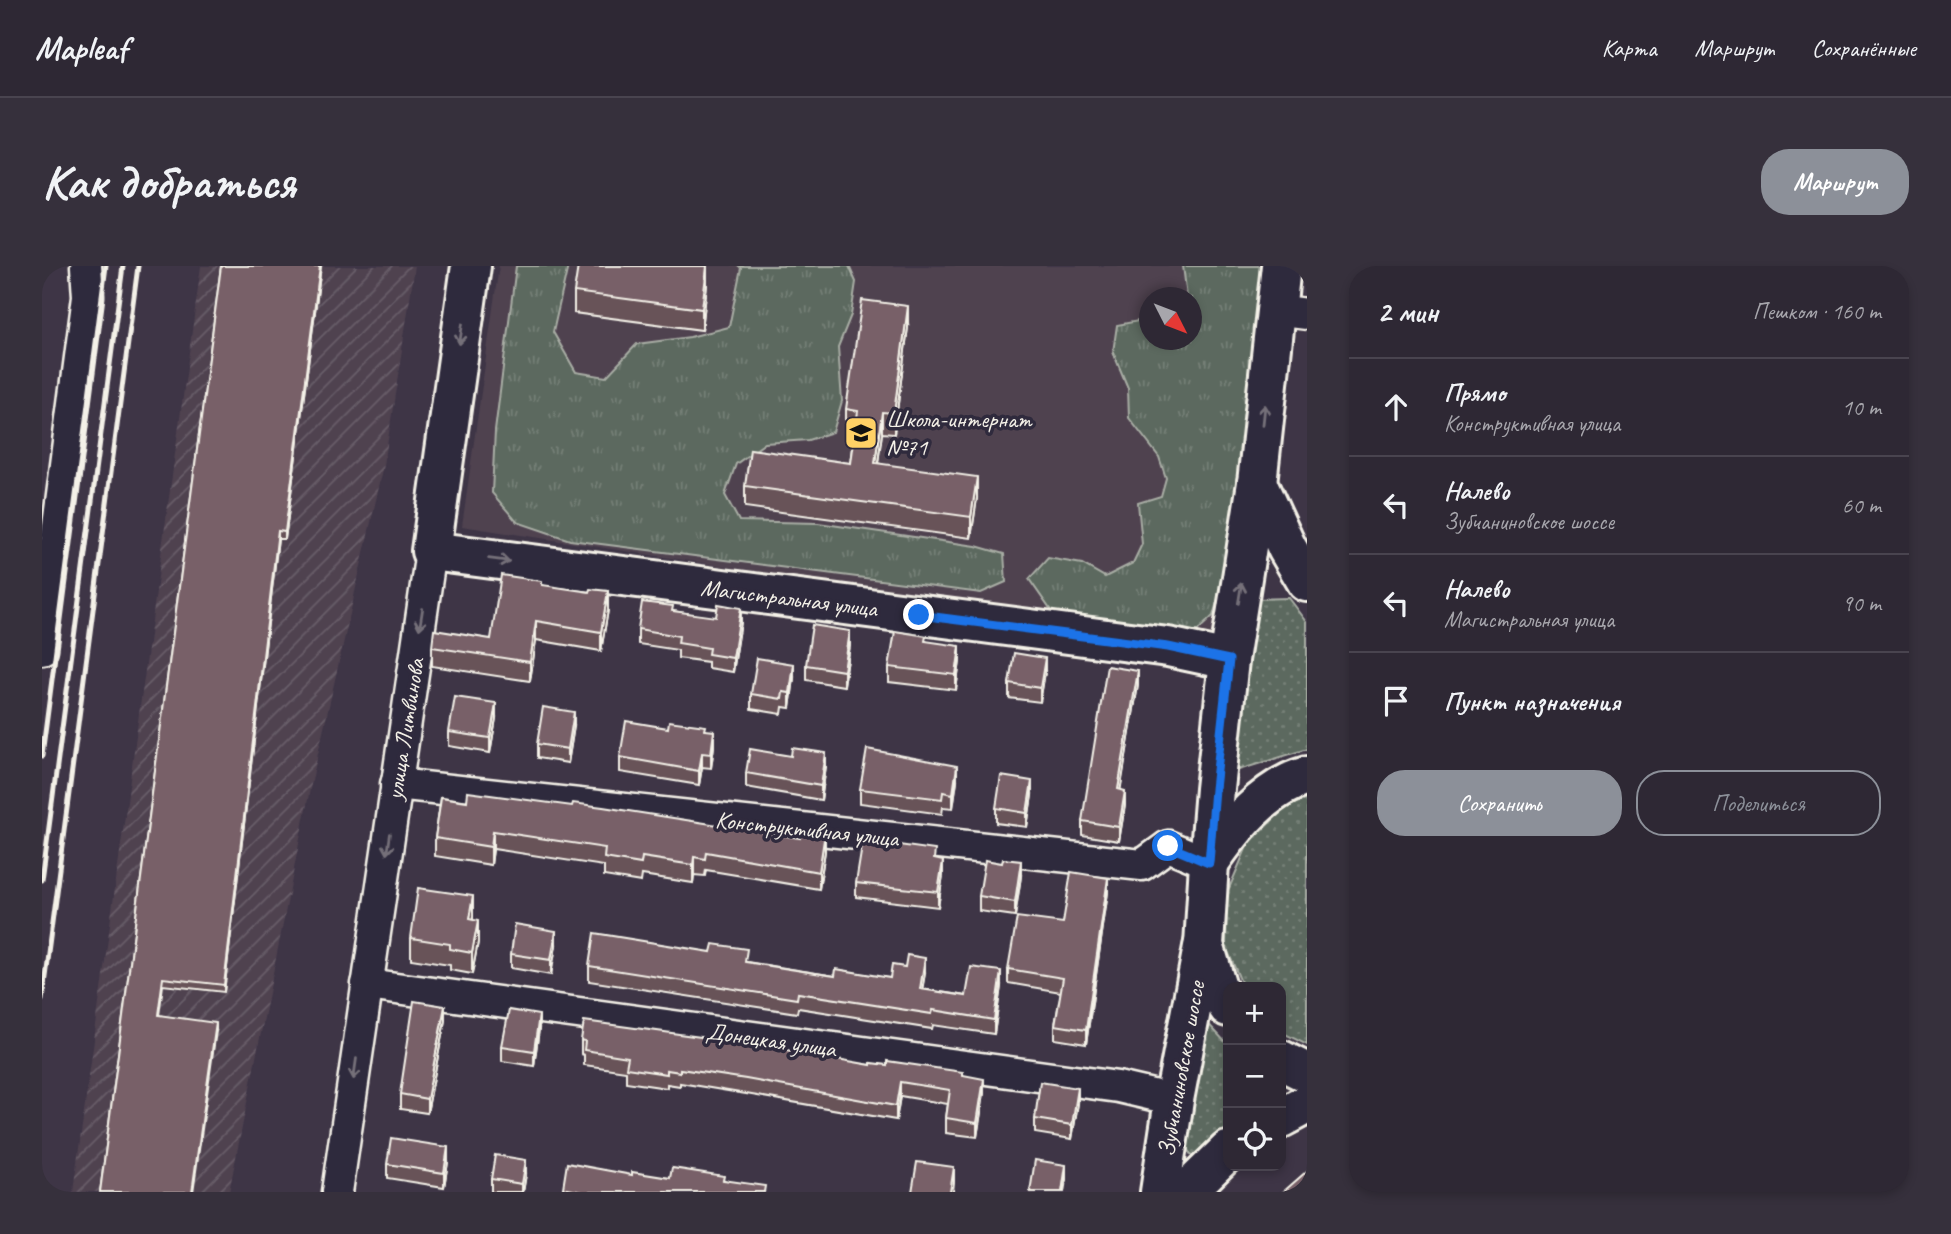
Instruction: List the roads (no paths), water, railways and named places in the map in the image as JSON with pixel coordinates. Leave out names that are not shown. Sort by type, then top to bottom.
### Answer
[{"type":"main road","name":"улица Литвинова","points":[[431,551],[471,266]]},
{"type":"main road","points":[[1209,863],[1229,660],[1257,483],[1291,312],[1281,266]]},
{"type":"main road","points":[[1257,483],[1287,548],[1307,582]]},
{"type":"main road","name":"Магистральная улица","points":[[431,551],[1168,647],[1229,660]]},
{"type":"main road","points":[[1209,863],[1231,831],[1266,798],[1307,776]]},
{"type":"main road","name":"Зубчаниновское шоссе","points":[[1160,1192],[1203,945],[1209,863]]},
{"type":"main road","points":[[1203,945],[1223,998]]},
{"type":"main road","points":[[1286,1062],[1307,1073]]},
{"type":"main road","points":[[1286,1115],[1307,1104]]},
{"type":"main road","name":"Зубчаниновское шоссе","points":[[1186,1192],[1223,1156]]},
{"type":"street","points":[[42,649],[88,296],[86,266]]},
{"type":"street","name":"улица Литвинова","points":[[337,1192],[431,551]]},
{"type":"street","name":"Конструктивная улица","points":[[397,784],[1142,865],[1168,846],[1209,863]]},
{"type":"street","name":"Донецкая улица","points":[[367,984],[1118,1087],[1174,1100]]},
{"type":"railway","points":[[42,756],[106,266]]},
{"type":"railway","points":[[42,880],[123,266]]},
{"type":"railway","points":[[42,999],[138,266]]},
{"type":"place","name":"Школа-интернат №71","points":[[861,433]]}]
